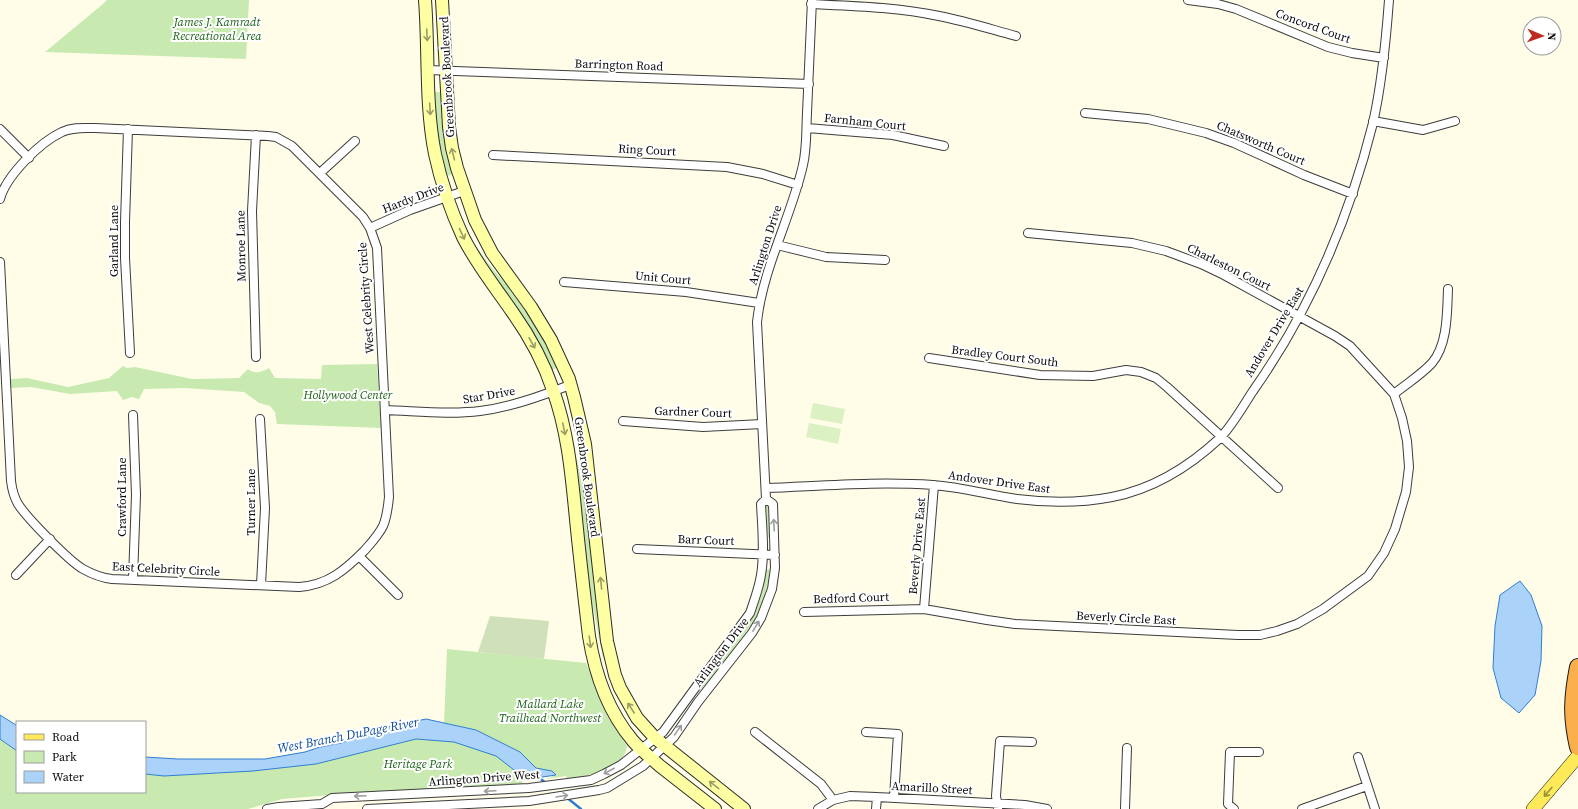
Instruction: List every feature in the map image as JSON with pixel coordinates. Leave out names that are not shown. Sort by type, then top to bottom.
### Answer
[{"type":"highway","points":[[1578,667],[1572,704],[1573,725],[1578,747]]},
{"type":"main road","name":"Greenbrook Boulevard","points":[[425,0],[431,129],[435,155],[447,197],[468,247],[532,342],[554,391],[563,422],[568,448],[589,636],[595,672],[606,700],[615,716],[633,741],[641,750],[715,809]]},
{"type":"main road","name":"Greenbrook Boulevard","points":[[442,0],[448,109],[452,148],[464,191],[484,238],[501,266],[542,324],[562,363],[578,411],[586,444],[605,625],[610,657],[615,674],[627,702],[646,730],[744,809]]},
{"type":"main road","points":[[1533,809],[1578,756]]},
{"type":"street","name":"Concord Court","points":[[1188,0],[1218,4],[1236,9],[1328,47],[1352,53],[1384,58]]},
{"type":"street","name":"Andover Drive East","points":[[766,488],[880,484],[934,485],[1016,499],[1078,501],[1115,496],[1146,487],[1167,477],[1186,465],[1222,436],[1267,371],[1312,293],[1331,251],[1353,194],[1373,121],[1384,58],[1389,0]]},
{"type":"street","points":[[812,2],[912,11],[955,19],[1016,36]]},
{"type":"street","name":"Arlington Drive","points":[[651,758],[663,732],[750,613],[757,594],[761,574],[762,554],[761,504],[766,499],[766,488],[757,322],[759,303],[798,185],[804,162],[812,2]]},
{"type":"street","name":"Barrington Road","points":[[428,70],[809,84]]},
{"type":"street","name":"Chatsworth Court","points":[[1085,113],[1148,120],[1206,133],[1249,149],[1304,175],[1353,194]]},
{"type":"street","points":[[1373,121],[1423,130],[1455,121]]},
{"type":"street","points":[[0,128],[29,158],[4,187],[0,199]]},
{"type":"street","name":"West Celebrity Circle","points":[[29,158],[46,142],[62,132],[82,128],[276,137],[292,146],[362,217],[370,228],[376,243],[378,260],[389,497],[388,508],[383,526],[379,533],[359,556]]},
{"type":"street","name":"Farnham Court","points":[[806,128],[894,135],[944,146]]},
{"type":"street","name":"Garland Lane","points":[[128,129],[125,258],[130,353]]},
{"type":"street","name":"Monroe Lane","points":[[256,135],[252,225],[256,357]]},
{"type":"street","points":[[320,173],[355,141]]},
{"type":"street","name":"Ring Court","points":[[493,155],[727,167],[763,174],[798,185]]},
{"type":"street","name":"Hardy Drive","points":[[370,228],[410,210],[464,191]]},
{"type":"street","name":"Charleston Court","points":[[1028,233],[1118,242],[1166,251],[1201,264],[1299,316],[1350,346],[1394,394]]},
{"type":"street","points":[[777,245],[826,257],[885,260]]},
{"type":"street","name":"East Celebrity Circle","points":[[0,262],[11,481],[18,504],[29,518],[74,562],[87,571],[98,576],[109,578],[299,587],[322,583],[339,574],[359,556]]},
{"type":"street","name":"Unit Court","points":[[564,282],[686,292],[759,303]]},
{"type":"street","points":[[1394,394],[1432,363],[1438,352],[1443,340],[1448,289]]},
{"type":"street","name":"Bradley Court South","points":[[929,358],[1040,376],[1093,376],[1126,370],[1141,372],[1156,378],[1167,387],[1278,488]]},
{"type":"street","name":"Star Drive","points":[[385,410],[457,412],[478,411],[510,405],[570,385]]},
{"type":"street","name":"Beverly Circle East","points":[[924,609],[1015,624],[1250,636],[1267,634],[1286,628],[1323,609],[1368,576],[1384,553],[1395,529],[1406,492],[1409,467],[1405,430],[1394,394]]},
{"type":"street","name":"Crawford Lane","points":[[133,415],[136,495],[133,579]]},
{"type":"street","name":"Turner Lane","points":[[260,418],[265,508],[261,585]]},
{"type":"street","name":"Gardner Court","points":[[623,421],[703,426],[762,424]]},
{"type":"street","name":"Beverly Drive East","points":[[924,609],[934,485]]},
{"type":"street","name":"Arlington Drive","points":[[641,750],[674,737],[698,702],[755,628],[768,603],[775,568],[773,504],[766,499]]},
{"type":"street","points":[[16,575],[50,539]]},
{"type":"street","name":"Barr Court","points":[[637,549],[774,555]]},
{"type":"street","points":[[359,556],[398,595]]},
{"type":"street","name":"Bedford Court","points":[[804,612],[924,609]]},
{"type":"street","points":[[755,732],[821,784],[833,800]]},
{"type":"street","points":[[866,732],[898,734],[894,798]]},
{"type":"street","points":[[998,806],[996,796],[1000,741],[1032,742]]},
{"type":"street","points":[[1125,809],[1127,748]]},
{"type":"street","name":"Arlington Drive West","points":[[267,809],[278,807],[326,807],[332,798],[529,788],[591,780],[621,765],[641,750]]},
{"type":"street","points":[[1234,809],[1228,804],[1230,752],[1259,752]]},
{"type":"street","points":[[1358,757],[1375,809]]},
{"type":"street","name":"Arlington Drive West","points":[[367,809],[448,807],[519,802],[583,793],[607,788],[643,766],[651,758]]},
{"type":"street","points":[[1302,809],[1368,786]]},
{"type":"street","points":[[447,793],[448,807]]},
{"type":"street","name":"Amarillo Street","points":[[818,809],[833,800],[850,796],[998,806],[1025,805],[1047,809]]},
{"type":"street","points":[[876,809],[877,797]]},
{"type":"green space","name":"James J. Kamradt Recreational Area","points":[[107,0],[249,0],[246,59],[45,52]]},
{"type":"green space","points":[[435,92],[441,92],[444,139],[452,174],[447,176],[437,131]]},
{"type":"green space","points":[[479,250],[525,308],[558,367],[552,370],[529,326],[477,251]]},
{"type":"green space","name":"Hollywood Center","points":[[377,364],[381,428],[277,424],[275,412],[270,406],[259,403],[244,392],[185,388],[144,389],[139,399],[132,397],[123,400],[117,391],[70,394],[31,387],[11,388],[11,379],[27,378],[68,387],[109,378],[123,366],[127,368],[135,367],[192,379],[239,378],[248,369],[251,371],[261,372],[269,368],[275,378],[321,379],[322,365]]},
{"type":"green space","points":[[813,403],[845,409],[842,424],[810,418]]},
{"type":"green space","points":[[809,423],[841,429],[838,444],[806,437]]},
{"type":"green space","points":[[576,459],[588,518],[599,626],[604,658],[590,592]]},
{"type":"green space","points":[[764,503],[768,503],[770,535],[768,538]]},
{"type":"green space","points":[[769,569],[770,572],[765,597],[755,620],[699,696],[712,672],[753,614],[759,601],[766,570]]},
{"type":"green space","points":[[490,616],[549,621],[544,659],[478,652]]},
{"type":"green space","name":"Mallard Lake Trailhead Northwest","points":[[447,649],[586,663],[608,717],[627,746],[624,755],[610,767],[596,773],[567,780],[566,776],[547,779],[556,775],[552,771],[536,768],[520,752],[476,730],[444,723]]},
{"type":"green space","name":"Heritage Park","points":[[0,739],[16,750],[16,793],[146,793],[146,774],[164,776],[316,764],[416,739],[454,742],[496,756],[523,777],[522,787],[393,790],[282,799],[248,809],[0,809]]},
{"type":"water","points":[[1520,581],[1531,595],[1542,626],[1541,661],[1535,695],[1519,713],[1501,698],[1493,668],[1495,626],[1500,595]]},
{"type":"water","points":[[0,715],[16,725],[16,750],[0,739]]},
{"type":"water","points":[[426,719],[476,730],[520,752],[536,768],[552,771],[556,775],[522,780],[523,777],[496,756],[454,742],[416,739],[316,764],[253,771],[164,776],[146,774],[146,757],[178,759],[265,759],[305,752],[320,747],[341,743],[383,728]]},
{"type":"waterway","name":"West Branch DuPage River","points":[[537,776],[547,784]]},
{"type":"waterway","name":"West Branch DuPage River","points":[[566,797],[581,809]]}]
